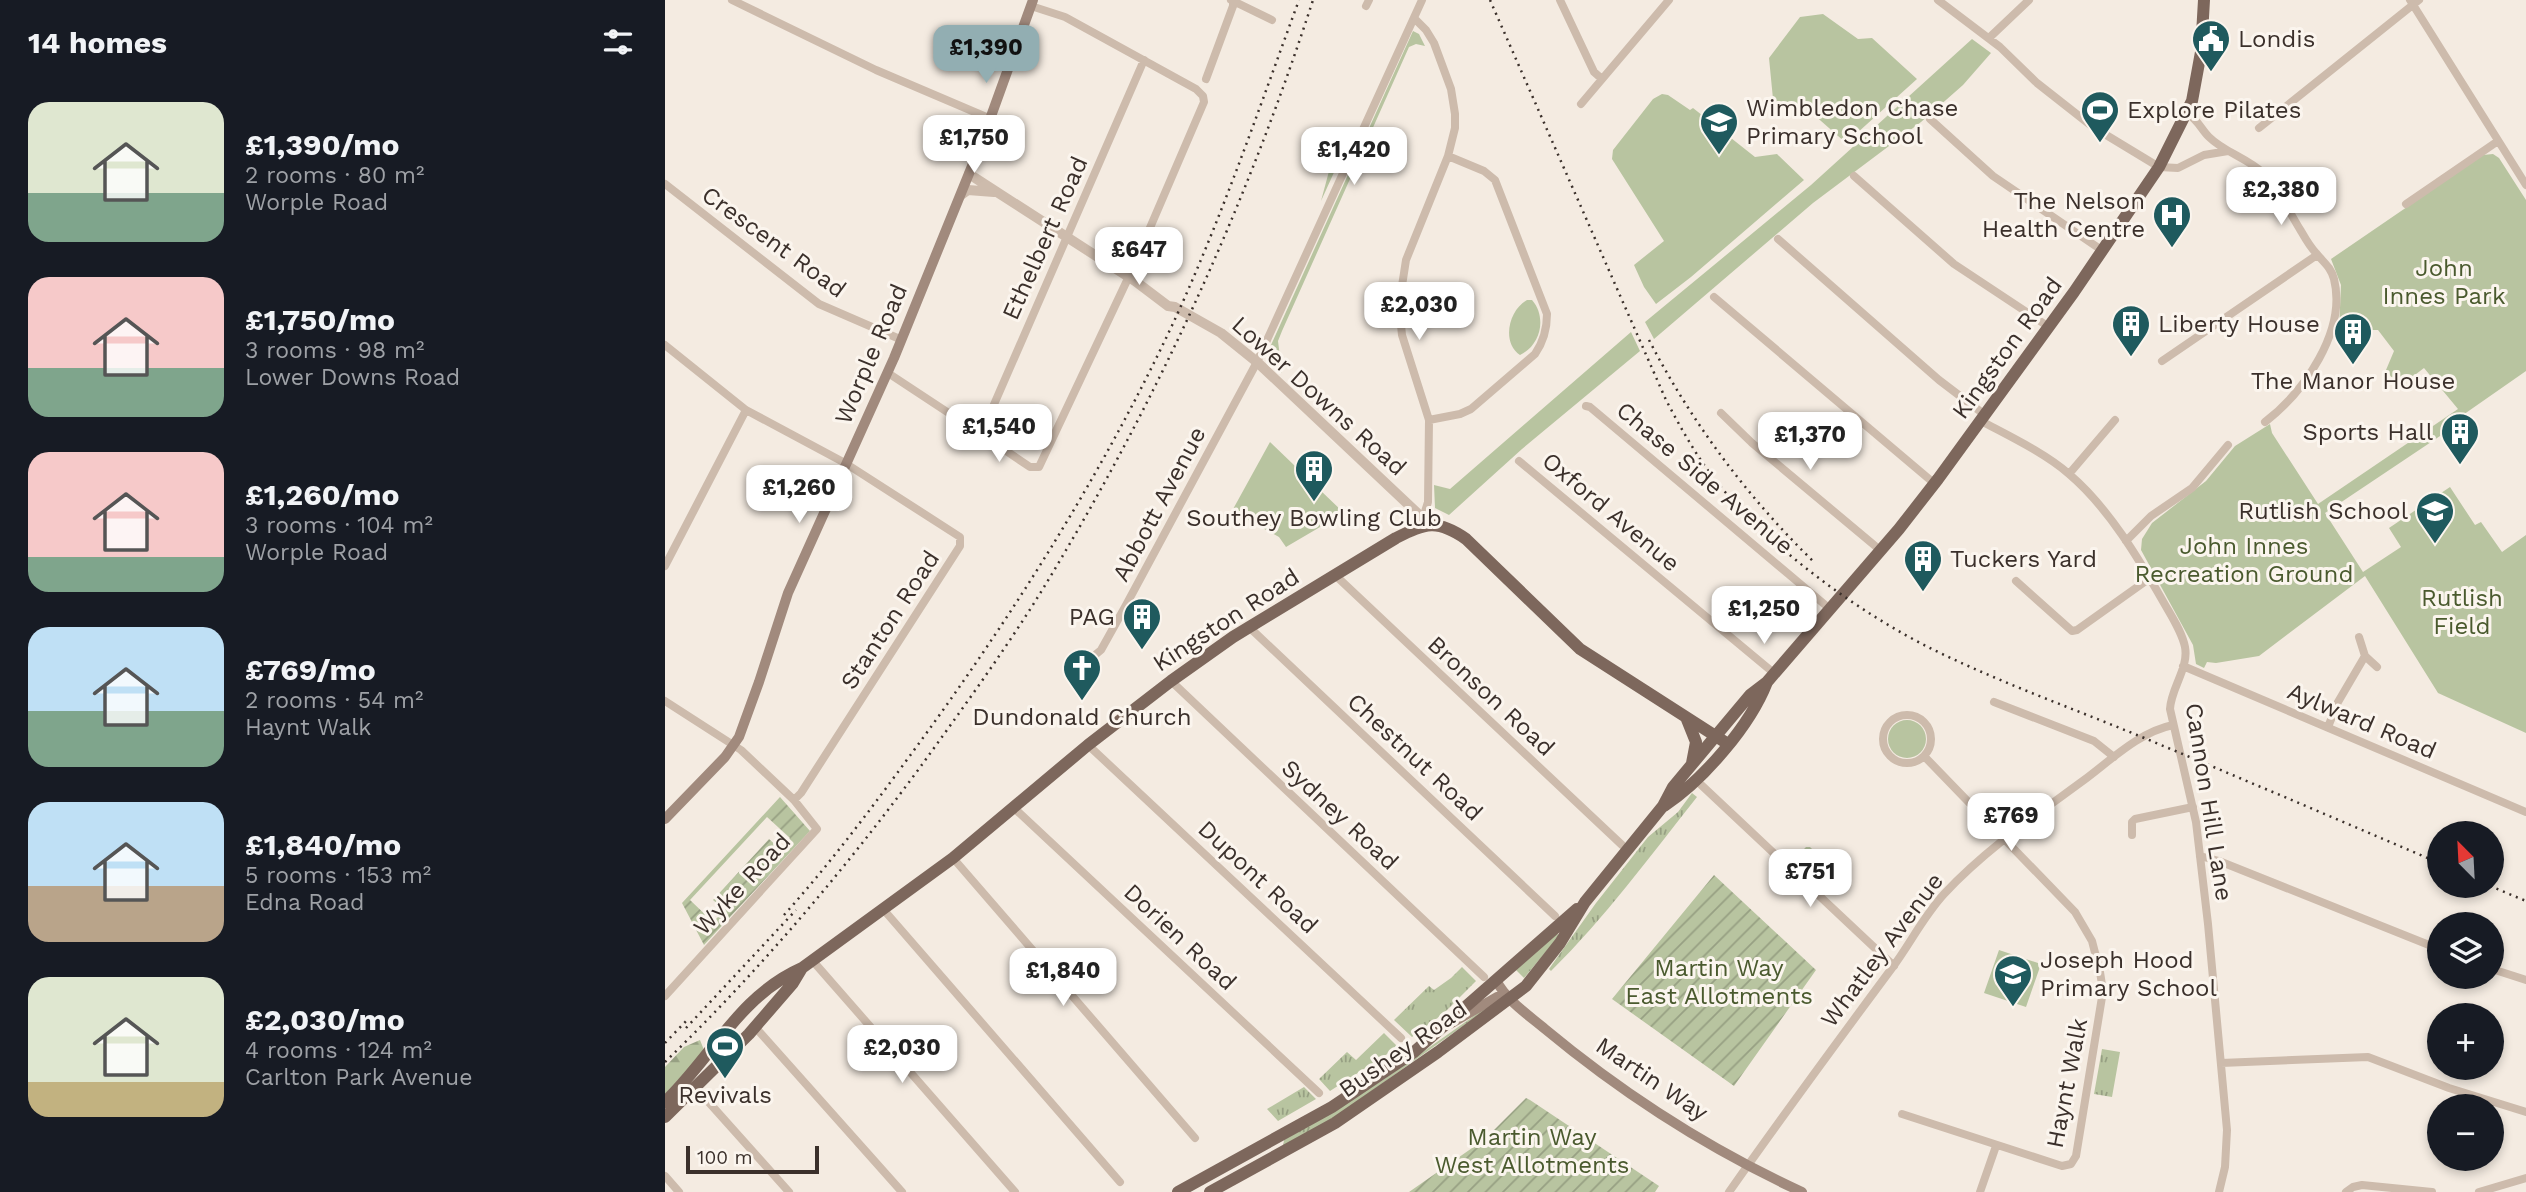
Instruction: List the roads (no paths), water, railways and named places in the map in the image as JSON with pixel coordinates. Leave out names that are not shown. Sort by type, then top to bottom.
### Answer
[{"type":"main road","name":"Kingston Road","points":[[1722,741],[1759,701],[1771,678],[1934,484],[2103,251],[2159,167],[2188,114],[2201,52],[2204,0]]},
{"type":"main road","name":"Worple Road","points":[[665,819],[734,745],[750,708],[787,593],[902,340],[991,119],[1032,3]]},
{"type":"main road","name":"Kingston Road","points":[[665,1102],[702,1063],[742,1010],[786,975],[807,964],[953,859],[1088,745],[1171,681],[1249,627],[1426,521]]},
{"type":"main road","points":[[1426,521],[1450,528],[1466,539],[1580,649],[1722,741]]},
{"type":"main road","points":[[1686,717],[1696,742],[1691,765]]},
{"type":"main road","name":"Bushey Road","points":[[1210,1192],[1335,1123],[1438,1052],[1526,986],[1585,902],[1663,806],[1673,787],[1691,765],[1722,741]]},
{"type":"main road","name":"Bushey Road","points":[[1663,806],[1697,781],[1722,741]]},
{"type":"main road","name":"Bushey Road","points":[[1178,1192],[1332,1107],[1414,1052],[1490,979],[1585,902]]},
{"type":"main road","name":"Kingston Road","points":[[665,1117],[754,1029],[807,964]]},
{"type":"main road","name":"Martin Way","points":[[1490,979],[1561,1042],[1610,1079],[1663,1114],[1802,1192]]},
{"type":"main road","points":[[758,997],[763,998],[769,1011]]},
{"type":"main road","name":"Bushey Road","points":[[1443,1027],[1497,997],[1508,997]]},
{"type":"main road","points":[[733,1021],[735,1026],[745,1032],[754,1029]]},
{"type":"street","points":[[731,0],[876,70],[991,119]]},
{"type":"street","name":"Abbott Avenue","points":[[1089,660],[1101,650],[1257,362],[1422,0]]},
{"type":"street","points":[[1560,0],[1594,72],[1602,79]]},
{"type":"street","points":[[1581,104],[1669,0]]},
{"type":"street","points":[[1938,0],[1989,38],[2037,83],[2093,127],[2159,167],[2178,168],[2204,155],[2229,151]]},
{"type":"street","points":[[1989,38],[2029,0]]},
{"type":"street","points":[[1206,79],[1233,6],[1232,1],[1237,1],[1272,20]]},
{"type":"street","points":[[2259,128],[2414,2],[2526,185]]},
{"type":"street","points":[[888,373],[976,431],[982,432],[1030,467],[1036,468],[1040,465],[1129,276],[1204,102],[1202,94],[1144,60],[1084,27],[1032,3]]},
{"type":"street","points":[[1415,19],[1434,43],[1454,100],[1455,128],[1448,156],[1406,260],[1399,306],[1402,335],[1429,420],[1426,521]]},
{"type":"street","name":"Ethelbert Road","points":[[982,432],[1144,60]]},
{"type":"street","points":[[2188,114],[2197,120],[2210,137],[2261,171],[2281,196],[2317,255],[2331,271],[2336,291],[2326,344],[2299,389],[2265,422]]},
{"type":"street","points":[[1930,119],[1993,176],[2103,251]]},
{"type":"street","points":[[2204,155],[2210,137]]},
{"type":"street","points":[[2406,204],[2498,141]]},
{"type":"street","points":[[1429,420],[1471,409],[1535,354],[1541,345],[1547,325],[1547,314],[1495,180],[1484,171],[1448,156]]},
{"type":"street","name":"Lower Downs Road","points":[[969,174],[1129,276],[1168,306],[1175,307],[1221,333],[1257,362],[1426,521]]},
{"type":"street","points":[[1854,176],[1954,264],[2049,327]]},
{"type":"street","name":"Crescent Road","points":[[665,184],[819,304],[902,340]]},
{"type":"street","points":[[961,195],[968,190],[998,192]]},
{"type":"street","name":"Cannon Hill Lane","points":[[1778,239],[1983,418],[2069,474],[2126,541],[2150,578],[2184,644],[2183,666],[2171,701],[2173,725],[2193,807],[2200,856],[2221,1063],[2227,1143],[2219,1192]]},
{"type":"street","points":[[2162,361],[2317,255]]},
{"type":"street","points":[[1714,298],[1934,484]]},
{"type":"street","points":[[665,345],[746,410],[845,463]]},
{"type":"street","name":"Chase Side Avenue","points":[[1585,406],[1590,407],[1830,609]]},
{"type":"street","points":[[665,566],[746,410]]},
{"type":"street","points":[[1721,413],[1752,443],[1880,551]]},
{"type":"street","points":[[2069,474],[2115,420]]},
{"type":"street","points":[[2126,541],[2151,516],[2192,488],[2228,445]]},
{"type":"street","name":"Oxford Avenue","points":[[1519,461],[1771,678]]},
{"type":"street","name":"Stanton Road","points":[[794,800],[961,541],[957,534],[893,496],[845,463]]},
{"type":"street","name":"Bronson Road","points":[[1335,575],[1622,845]]},
{"type":"street","points":[[2016,580],[2072,631],[2150,578]]},
{"type":"street","name":"Chestnut Road","points":[[1249,627],[1555,916]]},
{"type":"street","points":[[2359,637],[2365,656],[2377,667]]},
{"type":"street","points":[[2328,727],[2338,702],[2365,656]]},
{"type":"street","name":"Aylward Road","points":[[2183,666],[2526,812]]},
{"type":"street","name":"Sydney Road","points":[[1171,681],[1490,979]]},
{"type":"street","points":[[665,701],[734,745],[794,800]]},
{"type":"street","points":[[1994,702],[2094,741],[2114,757]]},
{"type":"street","points":[[1904,715],[1925,722],[1929,728],[1931,743],[1924,756],[1909,762],[1901,761],[1888,752],[1884,736],[1891,722],[1904,715]]},
{"type":"street","name":"Whatley Avenue","points":[[1729,1192],[1893,966],[1920,923],[1943,895],[2004,839],[2114,757],[2150,732],[2173,725]]},
{"type":"street","name":"Dupont Road","points":[[1088,745],[1401,1038]]},
{"type":"street","points":[[1924,756],[2004,839]]},
{"type":"street","points":[[1697,781],[1893,966]]},
{"type":"street","name":"Wyke Road","points":[[665,996],[817,829],[794,800]]},
{"type":"street","points":[[2132,835],[2132,822],[2135,819],[2193,807]]},
{"type":"street","name":"Dorien Road","points":[[1014,808],[1319,1093]]},
{"type":"street","name":"Haynt Walk","points":[[1902,1114],[2062,1166],[2074,1161],[2103,990],[2101,972],[2092,941],[2081,922],[2004,839]]},
{"type":"street","points":[[2200,856],[2219,860],[2427,944]]},
{"type":"street","points":[[953,859],[1195,1138]]},
{"type":"street","points":[[883,909],[1120,1182]]},
{"type":"street","points":[[807,964],[1014,1192]]},
{"type":"street","points":[[2504,974],[2526,980]]},
{"type":"street","points":[[754,1029],[902,1192]]},
{"type":"street","points":[[2221,1063],[2368,1057],[2449,1088],[2526,1112]]},
{"type":"street","points":[[696,1088],[789,1192]]},
{"type":"street","points":[[1980,1192],[1996,1146]]},
{"type":"street","points":[[665,1176],[679,1192]]},
{"type":"street","points":[[2479,1192],[2526,1178]]},
{"type":"street","points":[[2346,1192],[2362,1185],[2433,1192]]},
{"type":"railway","points":[[784,915],[858,825],[963,682],[1062,530],[1122,425],[1176,317],[1210,239],[1299,0]]},
{"type":"railway","points":[[665,1062],[767,956],[861,844],[921,766],[1036,600],[1119,456],[1193,308],[1257,156],[1313,0]]},
{"type":"railway","points":[[1490,0],[1666,400],[1708,471],[1770,538],[1849,600],[1932,649],[2427,858]]},
{"type":"railway","points":[[1649,340],[1684,401],[1723,458],[1744,486],[1815,563]]},
{"type":"railway","points":[[2504,892],[2526,901]]},
{"type":"railway","points":[[686,1028],[796,910]]},
{"type":"railway","points":[[665,1043],[689,1018]]},
{"type":"place","name":"Londis","points":[[2211,73]]},
{"type":"place","name":"Explore Pilates","points":[[2100,144]]},
{"type":"place","name":"Wimbledon Chase Primary School","points":[[1719,156]]},
{"type":"place","name":"The Nelson Health Centre","points":[[2172,249]]},
{"type":"place","name":"Liberty House","points":[[2131,358]]},
{"type":"place","name":"The Manor House","points":[[2353,366]]},
{"type":"place","name":"Sports Hall","points":[[2460,466]]},
{"type":"place","name":"Southey Bowling Club","points":[[1314,503]]},
{"type":"place","name":"Rutlish School","points":[[2435,545]]},
{"type":"place","name":"Tuckers Yard","points":[[1923,593]]},
{"type":"place","name":"PAG","points":[[1142,651]]},
{"type":"place","name":"Dundonald Church","points":[[1082,702]]},
{"type":"place","name":"Joseph Hood Primary School","points":[[2013,1008]]},
{"type":"place","name":"Revivals","points":[[725,1080]]},
{"type":"park label","name":"John Innes Park","points":[[2444,282]]},
{"type":"park label","name":"John Innes Recreation Ground","points":[[2244,560]]},
{"type":"park label","name":"Rutlish Field","points":[[2462,612]]},
{"type":"park label","name":"Martin Way East Allotments","points":[[1719,982]]},
{"type":"park label","name":"Martin Way West Allotments","points":[[1532,1151]]}]
